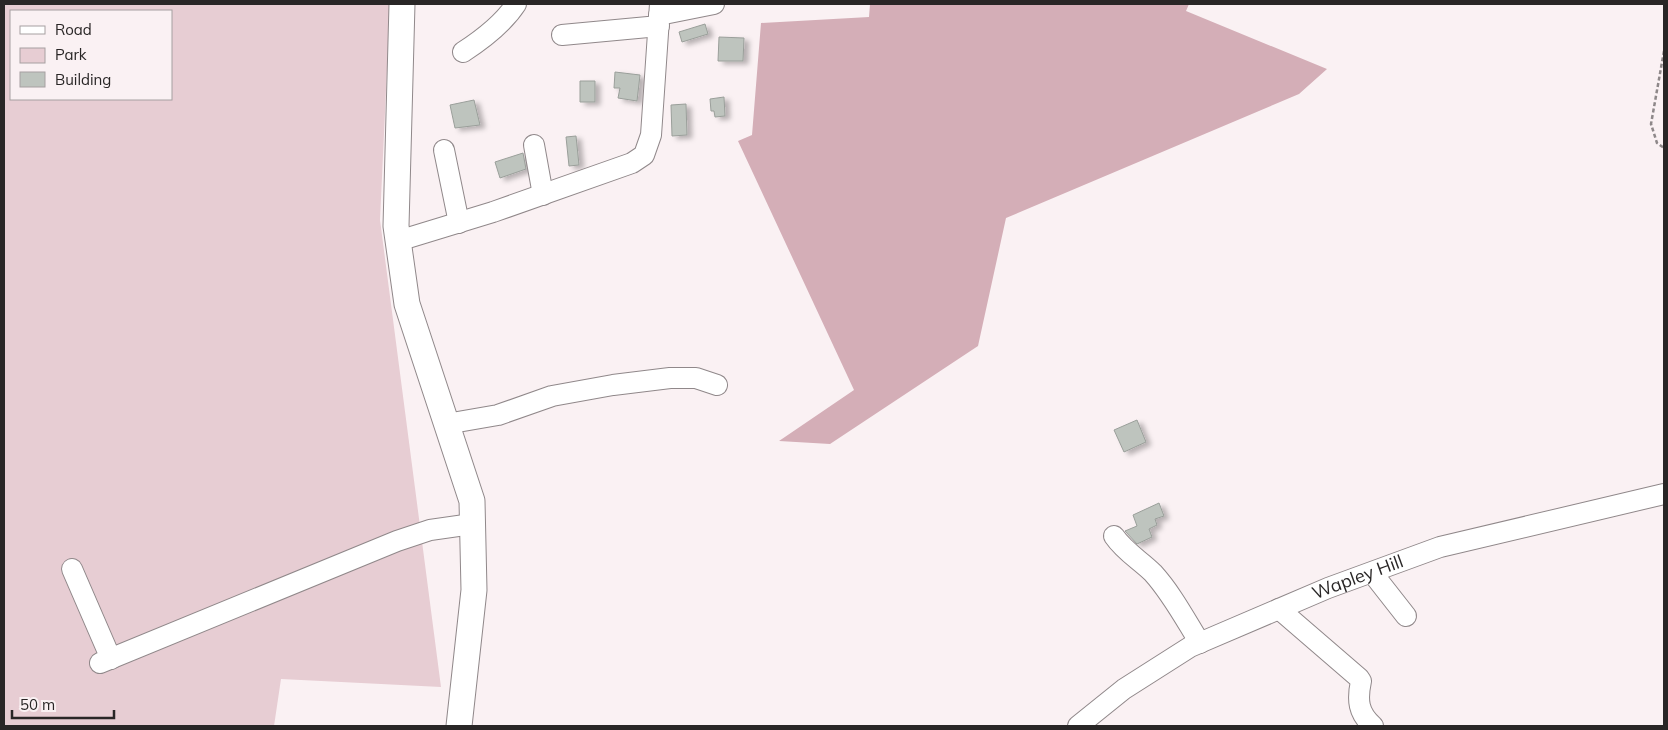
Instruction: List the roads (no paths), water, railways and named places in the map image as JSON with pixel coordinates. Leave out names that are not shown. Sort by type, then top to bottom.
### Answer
[{"type":"main road","points":[[402,4],[396,226],[398,241],[407,304],[472,501],[474,590],[459,726]]},
{"type":"street","points":[[463,52],[496,27],[516,4]]},
{"type":"street","points":[[562,35],[714,4]]},
{"type":"street","points":[[398,241],[543,195],[632,163],[644,154],[651,135],[659,15]]},
{"type":"street","points":[[534,146],[543,195]]},
{"type":"street","points":[[444,150],[459,223]]},
{"type":"street","points":[[446,424],[498,414],[552,396],[613,385],[670,378],[696,378],[716,385]]},
{"type":"street","name":"Wapley Hill","points":[[1085,724],[1124,689],[1190,647],[1374,572],[1440,547],[1664,494]]},
{"type":"street","points":[[72,569],[106,661],[397,541],[430,530],[472,524]]},
{"type":"street","points":[[1114,536],[1128,553],[1152,572],[1174,600],[1200,643]]},
{"type":"street","points":[[1374,572],[1377,579],[1406,616]]},
{"type":"street","points":[[1279,610],[1359,678],[1361,681],[1358,700],[1359,710],[1366,721],[1373,726]]}]
